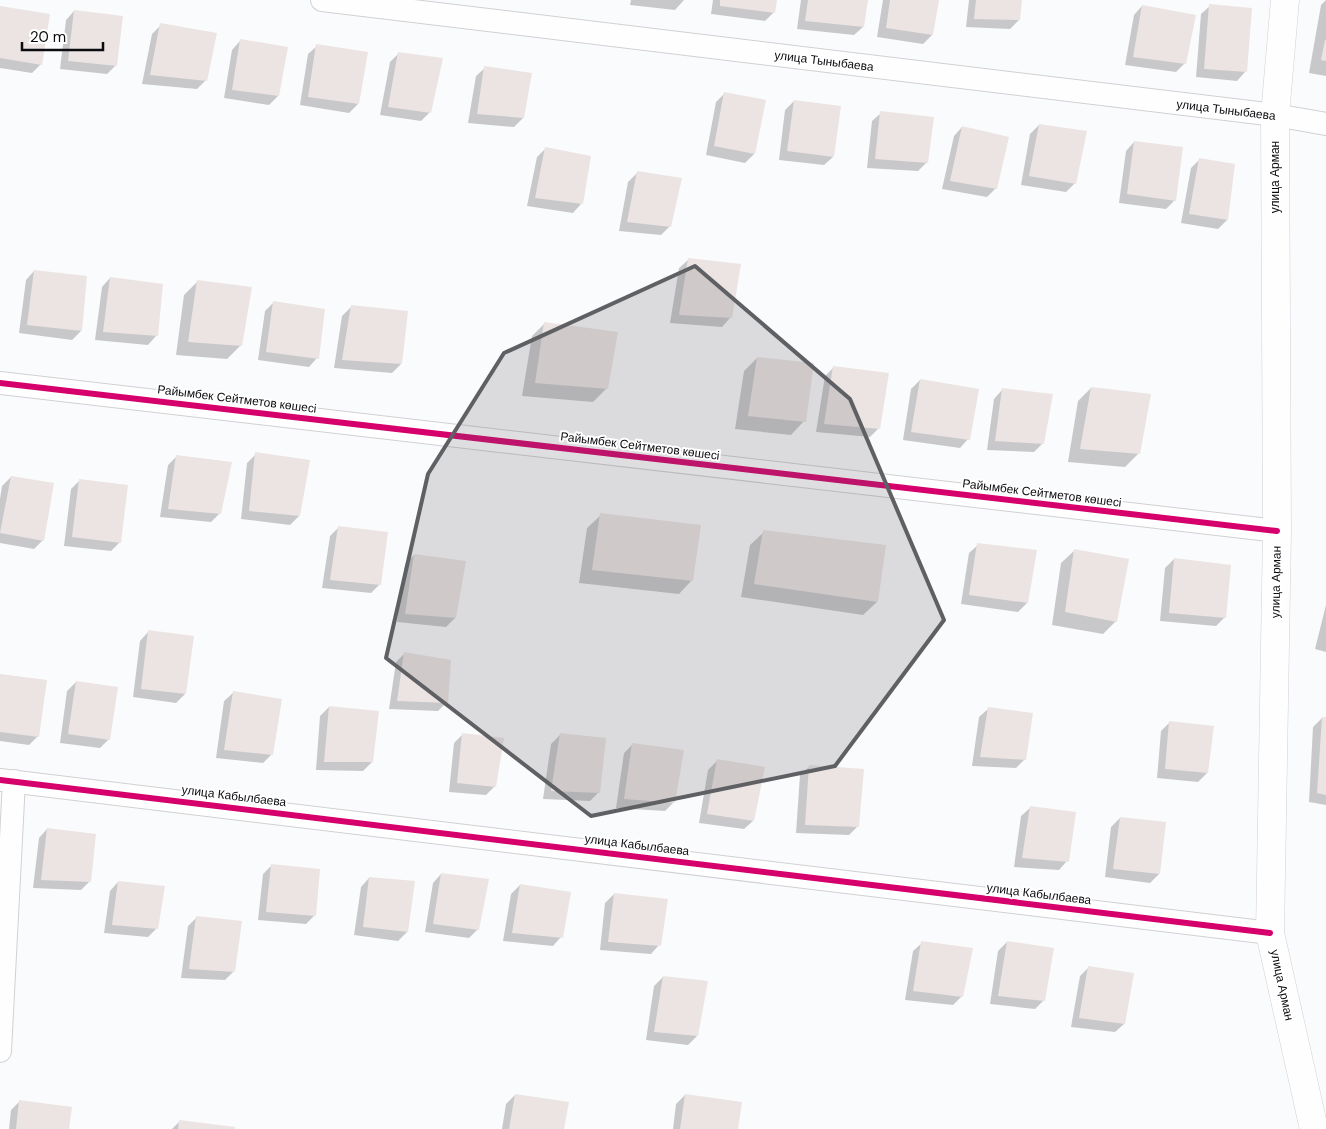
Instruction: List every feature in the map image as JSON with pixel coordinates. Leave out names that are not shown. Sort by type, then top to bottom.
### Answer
[{"type":"street","name":"улица Тыныбаева","points":[[322,0],[1274,116],[1326,124]]},
{"type":"street","name":"улица Арман","points":[[1285,0],[1274,116],[1277,531],[1270,933],[1314,1129]]},
{"type":"street","name":"Райымбек Сейтметов көшесі","points":[[0,382],[1277,531]]},
{"type":"street","name":"улица Кабылбаева","points":[[7,780],[1270,933]]},
{"type":"street","points":[[0,1051],[7,780]]},
{"type":"highlighted area","points":[[695,266],[850,399],[944,620],[835,766],[591,816],[386,658],[428,474],[504,353]]},
{"type":"building","points":[[720,0],[777,0],[775,13],[720,6]]},
{"type":"building","points":[[808,0],[868,0],[864,27],[805,21]]},
{"type":"building","points":[[890,0],[939,0],[933,35],[886,28]]},
{"type":"building","points":[[976,0],[1022,0],[1020,20],[974,19]]},
{"type":"building","points":[[1209,4],[1252,8],[1247,72],[1204,69]]},
{"type":"building","points":[[1142,5],[1196,15],[1186,64],[1133,57]]},
{"type":"building","points":[[0,6],[50,14],[42,65],[0,58]]},
{"type":"building","points":[[74,10],[123,16],[117,66],[68,61]]},
{"type":"building","points":[[160,23],[217,33],[207,81],[150,75]]},
{"type":"building","points":[[240,39],[288,47],[279,96],[232,90]]},
{"type":"building","points":[[1326,40],[1326,61],[1321,60]]},
{"type":"building","points":[[316,44],[368,52],[359,104],[308,97]]},
{"type":"building","points":[[398,52],[443,58],[431,113],[388,107]]},
{"type":"building","points":[[484,66],[532,73],[524,118],[477,114]]},
{"type":"building","points":[[724,92],[766,100],[755,154],[714,146]]},
{"type":"building","points":[[794,100],[841,106],[834,157],[787,151]]},
{"type":"building","points":[[880,111],[934,117],[928,163],[875,159]]},
{"type":"building","points":[[1039,124],[1087,131],[1076,184],[1029,176]]},
{"type":"building","points":[[962,126],[1009,137],[997,189],[950,181]]},
{"type":"building","points":[[1134,141],[1183,147],[1176,201],[1127,194]]},
{"type":"building","points":[[545,147],[591,156],[583,204],[535,198]]},
{"type":"building","points":[[1199,158],[1235,164],[1228,220],[1189,214]]},
{"type":"building","points":[[637,171],[682,178],[671,227],[627,222]]},
{"type":"building","points":[[688,258],[741,264],[732,318],[679,315]]},
{"type":"building","points":[[34,270],[87,276],[82,331],[27,325]]},
{"type":"building","points":[[110,277],[163,284],[158,336],[103,332]]},
{"type":"building","points":[[197,280],[252,287],[242,346],[188,342]]},
{"type":"building","points":[[273,301],[325,309],[319,359],[266,352]]},
{"type":"building","points":[[351,305],[408,311],[402,364],[342,360]]},
{"type":"building","points":[[544,322],[618,332],[608,389],[535,383]]},
{"type":"building","points":[[757,357],[814,363],[806,422],[748,416]]},
{"type":"building","points":[[833,366],[889,373],[880,429],[824,424]]},
{"type":"building","points":[[920,379],[979,389],[970,440],[911,432]]},
{"type":"building","points":[[1091,387],[1151,394],[1140,454],[1080,449]]},
{"type":"building","points":[[1002,388],[1053,394],[1044,444],[995,441]]},
{"type":"building","points":[[255,452],[310,460],[300,516],[249,511]]},
{"type":"building","points":[[176,455],[232,462],[221,514],[168,509]]},
{"type":"building","points":[[11,476],[54,483],[44,541],[0,533]]},
{"type":"building","points":[[79,479],[128,485],[121,543],[72,537]]},
{"type":"building","points":[[600,513],[701,525],[693,581],[592,570]]},
{"type":"building","points":[[338,526],[388,532],[381,585],[330,580]]},
{"type":"building","points":[[763,530],[886,545],[878,602],[754,584]]},
{"type":"building","points":[[977,543],[1037,550],[1028,603],[969,595]]},
{"type":"building","points":[[1074,549],[1129,559],[1117,622],[1065,612]]},
{"type":"building","points":[[414,554],[466,561],[456,618],[405,614]]},
{"type":"building","points":[[1174,558],[1231,565],[1226,618],[1169,613]]},
{"type":"building","points":[[148,630],[194,636],[186,694],[141,689]]},
{"type":"building","points":[[404,652],[451,660],[448,703],[397,701]]},
{"type":"building","points":[[0,674],[47,680],[39,737],[0,732]]},
{"type":"building","points":[[76,681],[118,687],[110,740],[68,734]]},
{"type":"building","points":[[233,691],[282,699],[273,755],[224,750]]},
{"type":"building","points":[[329,706],[379,711],[373,762],[324,762]]},
{"type":"building","points":[[988,707],[1033,713],[1026,760],[980,757]]},
{"type":"building","points":[[1322,717],[1326,717],[1326,795],[1317,793]]},
{"type":"building","points":[[1169,721],[1214,726],[1208,773],[1165,769]]},
{"type":"building","points":[[462,733],[504,738],[496,787],[457,783]]},
{"type":"building","points":[[560,733],[606,738],[600,793],[551,791]]},
{"type":"building","points":[[632,743],[684,750],[675,803],[624,799]]},
{"type":"building","points":[[717,759],[765,767],[754,821],[707,814]]},
{"type":"building","points":[[809,765],[864,769],[859,827],[805,825]]},
{"type":"building","points":[[1030,806],[1076,812],[1069,862],[1022,858]]},
{"type":"building","points":[[1120,817],[1166,822],[1160,874],[1113,869]]},
{"type":"building","points":[[47,828],[96,834],[91,882],[41,880]]},
{"type":"building","points":[[271,864],[320,869],[316,916],[266,912]]},
{"type":"building","points":[[441,873],[489,879],[479,930],[433,924]]},
{"type":"building","points":[[369,877],[415,881],[408,932],[363,927]]},
{"type":"building","points":[[118,881],[165,886],[158,929],[112,925]]},
{"type":"building","points":[[520,884],[571,892],[563,938],[512,933]]},
{"type":"building","points":[[614,893],[668,899],[661,946],[608,942]]},
{"type":"building","points":[[196,916],[242,921],[235,972],[189,969]]},
{"type":"building","points":[[921,941],[973,948],[963,997],[913,991]]},
{"type":"building","points":[[1007,941],[1054,948],[1045,1001],[998,996]]},
{"type":"building","points":[[1088,966],[1134,973],[1125,1024],[1079,1018]]},
{"type":"building","points":[[663,976],[708,981],[698,1036],[654,1032]]},
{"type":"building","points":[[515,1094],[569,1102],[564,1129],[509,1129]]},
{"type":"building","points":[[685,1094],[742,1102],[738,1129],[680,1129]]},
{"type":"building","points":[[19,1100],[72,1107],[69,1129],[16,1129]]},
{"type":"building","points":[[179,1120],[235,1127],[235,1129],[178,1129]]},
{"type":"cycle path","points":[[0,383],[1277,531]]},
{"type":"cycle path","points":[[0,780],[1270,933]]}]
